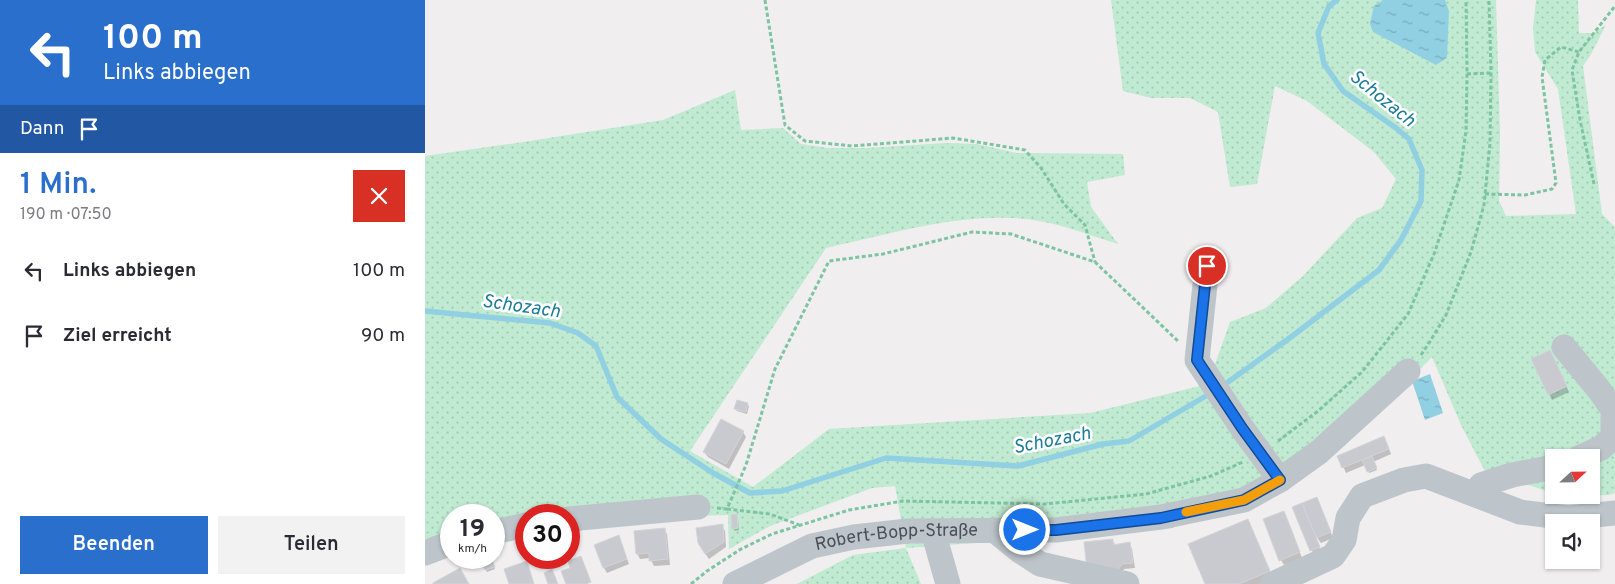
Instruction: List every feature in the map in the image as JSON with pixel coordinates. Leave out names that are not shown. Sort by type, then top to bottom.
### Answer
[{"type":"street","points":[[1207,266],[1197,360],[1242,428],[1280,480]]},
{"type":"street","points":[[1564,348],[1600,391],[1613,410],[1613,437],[1599,449]]},
{"type":"street","name":"Robert-Bopp-Straße","points":[[735,584],[812,546],[854,537],[908,531],[1056,530],[1161,518],[1244,500],[1280,480],[1319,452],[1408,371]]},
{"type":"street","points":[[1475,493],[1481,485],[1512,475],[1545,468]]},
{"type":"street","points":[[1273,584],[1333,556],[1344,540],[1348,518],[1363,496],[1404,480],[1426,476],[1475,493],[1520,512],[1567,518],[1615,512]]},
{"type":"street","points":[[580,518],[698,507]]},
{"type":"street","points":[[994,530],[1040,564],[1127,584]]},
{"type":"street","points":[[933,531],[948,584]]},
{"type":"street","points":[[425,553],[440,547]]},
{"type":"path","points":[[765,0],[785,125],[805,141],[852,146],[953,138],[1025,150],[1041,168],[1064,204],[1085,225],[1095,262]]},
{"type":"path","points":[[691,584],[741,549],[772,534],[799,524],[849,510],[903,501],[1045,504],[1145,494],[1211,476],[1261,454],[1318,411],[1362,372],[1408,314],[1434,254],[1459,180],[1466,131],[1466,0]]},
{"type":"path","points":[[1408,371],[1429,343],[1446,315],[1471,252],[1484,205],[1490,143],[1489,0]]},
{"type":"path","points":[[1594,184],[1580,120],[1572,70],[1579,52],[1615,6]]},
{"type":"path","points":[[1485,194],[1525,195],[1552,189],[1556,183],[1542,77],[1545,60],[1561,47],[1579,52]]},
{"type":"path","points":[[1467,74],[1491,72]]},
{"type":"path","points":[[730,501],[747,465],[775,368],[829,261],[883,254],[971,232],[1011,234],[1095,262],[1197,360]]},
{"type":"path","points":[[727,509],[770,514],[799,524]]},
{"type":"green space","points":[[1111,0],[1496,0],[1500,133],[1499,201],[1506,216],[1576,214],[1558,89],[1535,52],[1533,29],[1536,0],[1578,0],[1579,33],[1593,33],[1606,25],[1583,66],[1602,214],[1615,227],[1615,493],[1600,495],[1600,449],[1545,449],[1545,491],[1532,486],[1488,477],[1461,425],[1432,357],[1406,383],[1245,507],[1168,529],[906,548],[895,486],[872,488],[770,526],[729,549],[728,515],[660,517],[580,516],[580,504],[515,504],[515,523],[505,531],[505,504],[440,504],[440,555],[425,560],[425,156],[663,120],[735,90],[741,130],[783,128],[801,144],[828,148],[866,148],[947,143],[977,144],[1017,153],[1123,154],[1125,175],[1087,182],[1091,207],[1118,244],[1065,227],[1038,221],[987,218],[917,227],[826,248],[690,451],[753,487],[829,429],[1090,413],[1208,384],[1230,322],[1266,308],[1303,276],[1357,218],[1382,208],[1396,179],[1374,152],[1307,101],[1275,86],[1257,184],[1230,187],[1218,112],[1190,98],[1151,98],[1123,91]]},
{"type":"green space","points":[[906,548],[921,584],[797,584],[853,555]]},
{"type":"water","points":[[1383,0],[1445,0],[1449,11],[1447,58],[1436,65],[1373,32],[1370,24],[1374,6]]},
{"type":"water","points":[[1430,374],[1443,413],[1425,420],[1412,381]]},
{"type":"building","points":[[1550,350],[1567,386],[1548,395],[1531,359]]},
{"type":"building","points":[[737,400],[748,403],[746,412],[734,409]]},
{"type":"building","points":[[721,419],[744,431],[726,464],[703,452]]},
{"type":"building","points":[[1384,436],[1389,449],[1342,468],[1337,456]]},
{"type":"building","points":[[1372,456],[1377,468],[1367,472],[1362,460]]},
{"type":"building","points":[[1317,497],[1331,532],[1316,538],[1302,503]]},
{"type":"building","points":[[1302,503],[1320,547],[1310,551],[1292,507]]},
{"type":"building","points":[[1284,511],[1300,552],[1279,561],[1263,519]]},
{"type":"building","points":[[737,514],[738,528],[732,529],[731,515]]},
{"type":"building","points":[[1248,519],[1270,571],[1239,584],[1205,584],[1188,544]]},
{"type":"building","points":[[723,524],[724,542],[705,554],[698,543],[696,528]]},
{"type":"building","points":[[665,528],[668,559],[649,561],[649,553],[636,554],[634,531]]},
{"type":"building","points":[[619,535],[627,559],[603,568],[594,545]]},
{"type":"building","points":[[1113,539],[1113,545],[1130,542],[1133,563],[1122,564],[1116,573],[1087,569],[1084,542]]},
{"type":"building","points":[[580,556],[591,582],[586,584],[566,584],[561,571],[580,569]]},
{"type":"building","points":[[515,565],[515,569],[529,569],[534,584],[509,584],[505,569]]},
{"type":"building","points":[[461,569],[469,584],[433,584]]},
{"type":"building","points":[[552,569],[558,584],[548,584],[544,573]]},
{"type":"waterway","name":"Schozach","points":[[1221,387],[1379,270],[1401,240],[1421,201],[1422,170],[1409,139],[1343,91],[1324,64],[1318,33],[1329,6],[1337,0]]},
{"type":"waterway","name":"Schozach","points":[[425,311],[550,323],[578,333],[596,346],[617,397],[661,439],[713,473],[750,493],[782,491],[886,458],[1018,466],[1103,444],[1129,441],[1211,393]]},
{"type":"slow traffic","points":[[1186,512],[1244,500],[1280,480]]},
{"type":"route","points":[[1025,530],[1056,530],[1161,518],[1244,500],[1280,480],[1242,428],[1197,360],[1207,266]]}]
